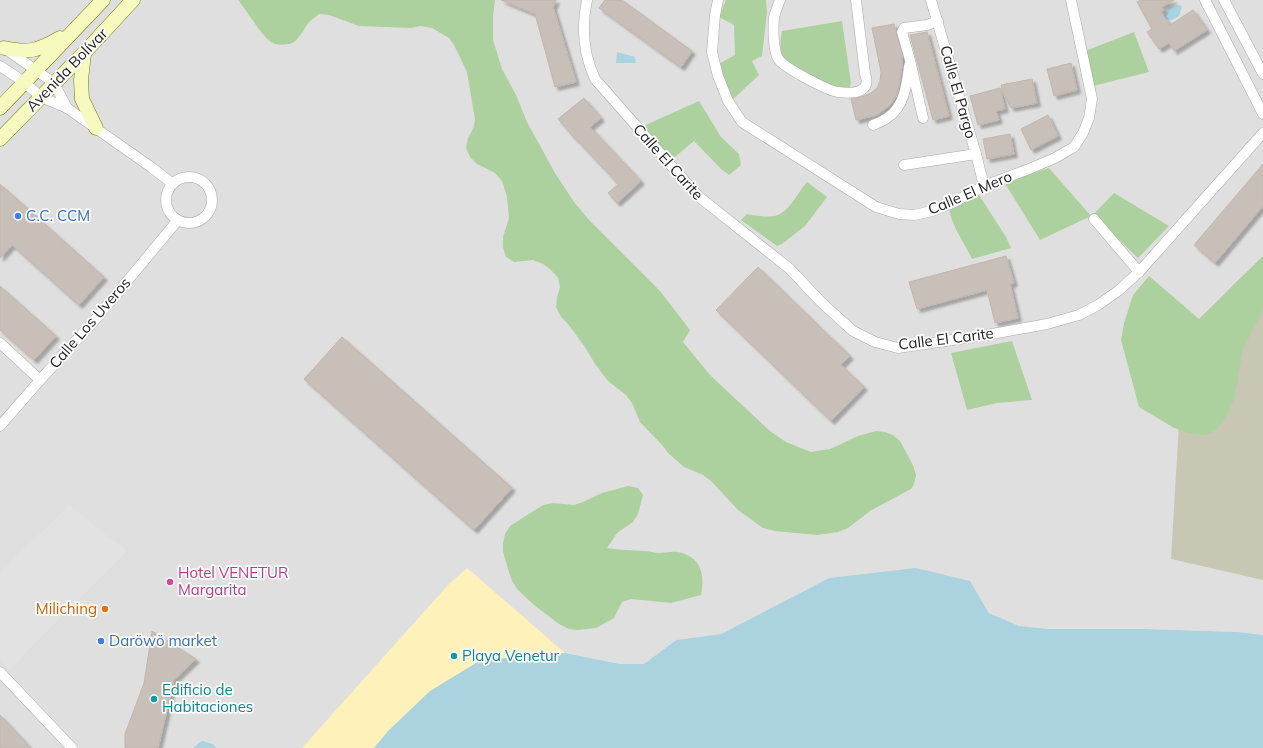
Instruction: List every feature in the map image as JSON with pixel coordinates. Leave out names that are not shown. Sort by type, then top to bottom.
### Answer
[{"type":"street","name":"Avenida Bolívar","points":[[0,108],[103,0]]},
{"type":"street","name":"Avenida Bolívar","points":[[0,139],[84,53],[133,0]]},
{"type":"street","name":"Calle El Carite","points":[[587,0],[583,27],[585,50],[588,65],[595,79],[698,196],[790,269],[821,302],[853,331],[875,342],[898,348],[1047,324],[1079,315],[1098,305],[1118,291],[1139,272],[1263,133]]},
{"type":"street","name":"Calle El Mero","points":[[718,0],[715,15],[712,52],[718,76],[728,102],[742,122],[876,207],[899,214],[914,215],[932,211],[952,203],[984,186],[1055,158],[1074,146],[1083,133],[1089,118],[1092,99],[1071,0]]},
{"type":"street","points":[[780,0],[774,18],[774,36],[776,52],[779,60],[788,68],[825,88],[838,92],[859,92],[866,87],[868,81],[865,74],[856,0]]},
{"type":"street","name":"Calle El Pargo","points":[[931,0],[984,186]]},
{"type":"street","points":[[1205,0],[1263,114]]},
{"type":"street","points":[[1224,0],[1263,74]]},
{"type":"street","points":[[923,118],[902,30],[904,28],[938,22]]},
{"type":"street","points":[[2,46],[24,50],[36,50],[74,30]]},
{"type":"street","points":[[2,46],[54,83],[67,108]]},
{"type":"street","points":[[84,53],[81,80],[82,99],[96,128]]},
{"type":"street","points":[[873,125],[888,118],[901,102],[906,87],[910,60]]},
{"type":"street","points":[[0,66],[24,82],[41,97],[67,108],[173,184]]},
{"type":"street","points":[[904,165],[976,154]]},
{"type":"street","points":[[183,178],[195,178],[205,184],[211,194],[212,206],[209,211],[201,219],[190,222],[178,220],[170,212],[166,200],[167,194],[173,184],[183,178]]},
{"type":"street","points":[[1094,219],[1139,272]]},
{"type":"street","name":"Calle Los Uveros","points":[[0,426],[94,321],[178,220]]},
{"type":"street","points":[[0,342],[40,380]]},
{"type":"street","points":[[0,672],[72,748]]},
{"type":"shaded area","points":[[0,0],[1263,0],[1263,635],[1238,632],[1146,629],[1049,629],[1019,626],[989,613],[970,581],[829,578],[721,634],[676,640],[644,664],[620,664],[565,653],[389,730],[374,748],[0,748]]},
{"type":"shaded area","points":[[1263,258],[1263,580],[1171,559],[1179,423],[1155,374],[1233,285]]},
{"type":"shaded area","points":[[69,505],[127,551],[9,670],[0,658],[0,572]]},
{"type":"green space","points":[[238,0],[495,0],[493,40],[502,69],[516,95],[527,122],[555,173],[574,202],[591,222],[660,291],[690,330],[683,342],[710,375],[770,431],[786,442],[811,452],[830,449],[858,436],[876,431],[893,435],[900,441],[913,465],[916,475],[911,489],[870,511],[848,528],[838,532],[817,535],[775,531],[763,528],[738,510],[711,481],[703,475],[684,467],[668,453],[640,422],[632,403],[626,395],[608,381],[595,364],[585,347],[561,317],[556,307],[560,287],[558,278],[551,270],[543,264],[533,260],[514,262],[506,257],[503,247],[503,237],[509,218],[507,197],[502,181],[495,173],[477,164],[470,157],[466,148],[475,120],[467,72],[449,38],[432,28],[421,26],[411,28],[359,26],[329,15],[319,14],[309,22],[299,38],[294,42],[278,45],[269,41]]},
{"type":"green space","points":[[726,0],[766,0],[767,12],[762,56],[752,61],[759,75],[729,103],[715,66],[735,55],[734,25],[719,17]]},
{"type":"green space","points":[[842,21],[851,83],[849,88],[841,91],[785,63],[780,47],[782,31]]},
{"type":"green space","points":[[1134,32],[1149,72],[1085,88],[1080,53]]},
{"type":"green space","points":[[699,101],[721,137],[739,154],[741,165],[729,175],[721,169],[694,141],[669,162],[639,128]]},
{"type":"green space","points":[[1049,168],[1091,216],[1040,240],[1004,182]]},
{"type":"green space","points":[[807,182],[827,197],[805,226],[782,244],[777,246],[741,220],[747,214],[767,217],[778,215],[791,205]]},
{"type":"green space","points":[[1114,193],[1169,226],[1138,258],[1093,215]]},
{"type":"green space","points":[[979,195],[1006,237],[1011,248],[972,259],[952,221],[949,208]]},
{"type":"green space","points":[[1263,256],[1263,310],[1243,348],[1234,399],[1225,418],[1215,431],[1205,435],[1188,433],[1174,428],[1139,407],[1121,340],[1124,323],[1133,295],[1149,276],[1199,319]]},
{"type":"green space","points":[[1012,341],[1032,400],[997,403],[967,410],[951,353]]},
{"type":"green space","points":[[628,486],[638,488],[643,495],[638,514],[633,522],[617,533],[607,548],[657,553],[678,552],[686,554],[697,563],[700,568],[702,574],[701,595],[671,603],[631,599],[622,602],[614,618],[596,628],[578,630],[569,629],[559,624],[534,605],[518,590],[512,581],[503,552],[505,534],[510,526],[543,505],[553,503],[574,505],[602,493]]},
{"type":"sand","name":"Playa Venetur","points":[[467,568],[565,653],[481,660],[389,730],[374,748],[302,748],[449,584]]},
{"type":"water","points":[[1178,5],[1182,6],[1179,16],[1172,20],[1162,19],[1169,8]]},
{"type":"water","points":[[617,52],[635,57],[636,63],[616,63]]},
{"type":"water","points":[[916,568],[970,581],[989,613],[1019,626],[1049,629],[1146,629],[1238,632],[1263,635],[1263,748],[374,748],[389,730],[430,691],[481,660],[565,653],[620,664],[644,664],[676,640],[721,634],[829,578]]},
{"type":"water","points":[[202,741],[213,744],[216,748],[193,748]]},
{"type":"building","points":[[501,0],[556,0],[553,7],[576,82],[555,87],[535,14]]},
{"type":"building","points":[[605,0],[622,0],[692,51],[681,67],[599,8]]},
{"type":"building","points":[[1141,0],[1174,0],[1162,7],[1164,10],[1161,12],[1170,25],[1193,10],[1207,30],[1174,51],[1169,43],[1159,49],[1147,32],[1152,29],[1137,2]]},
{"type":"building","points":[[894,24],[902,54],[902,66],[896,96],[891,104],[877,115],[856,120],[851,99],[871,93],[877,88],[880,81],[881,72],[872,28]]},
{"type":"building","points":[[927,32],[949,116],[933,120],[910,35]]},
{"type":"building","points":[[1071,63],[1077,90],[1054,96],[1047,69]]},
{"type":"building","points":[[1032,79],[1037,103],[1011,108],[1002,91],[1001,85]]},
{"type":"building","points":[[1000,88],[1005,109],[996,111],[999,120],[978,125],[970,96]]},
{"type":"building","points":[[584,98],[601,118],[590,127],[641,181],[617,203],[608,193],[618,184],[558,119]]},
{"type":"building","points":[[1048,115],[1058,136],[1031,150],[1021,129]]},
{"type":"building","points":[[1010,134],[1014,154],[987,159],[983,139]]},
{"type":"building","points":[[1263,164],[1263,206],[1215,263],[1194,245]]},
{"type":"building","name":"C.C. CCM","points":[[0,184],[104,277],[79,305],[12,245],[0,258]]},
{"type":"building","points":[[1006,256],[1014,283],[1010,284],[1018,318],[995,323],[987,290],[917,309],[909,282]]},
{"type":"building","points":[[758,267],[850,356],[841,365],[864,387],[831,421],[716,310]]},
{"type":"building","points":[[0,286],[56,336],[34,360],[0,330]]},
{"type":"building","points":[[342,337],[512,488],[474,530],[304,379]]},
{"type":"building","name":"Edificio de Habitaciones","points":[[152,631],[196,659],[174,680],[158,748],[125,748],[125,734],[144,683]]},
{"type":"building","points":[[0,715],[31,748],[0,748]]},
{"type":"place","name":"C.C. CCM","points":[[18,216]]},
{"type":"place","name":"Hotel VENETUR Margarita","points":[[170,582]]},
{"type":"place","name":"Miliching","points":[[105,609]]},
{"type":"place","name":"Daröwö market","points":[[101,641]]},
{"type":"place","name":"Playa Venetur","points":[[454,656]]},
{"type":"place","name":"Edificio de Habitaciones","points":[[154,699]]}]
